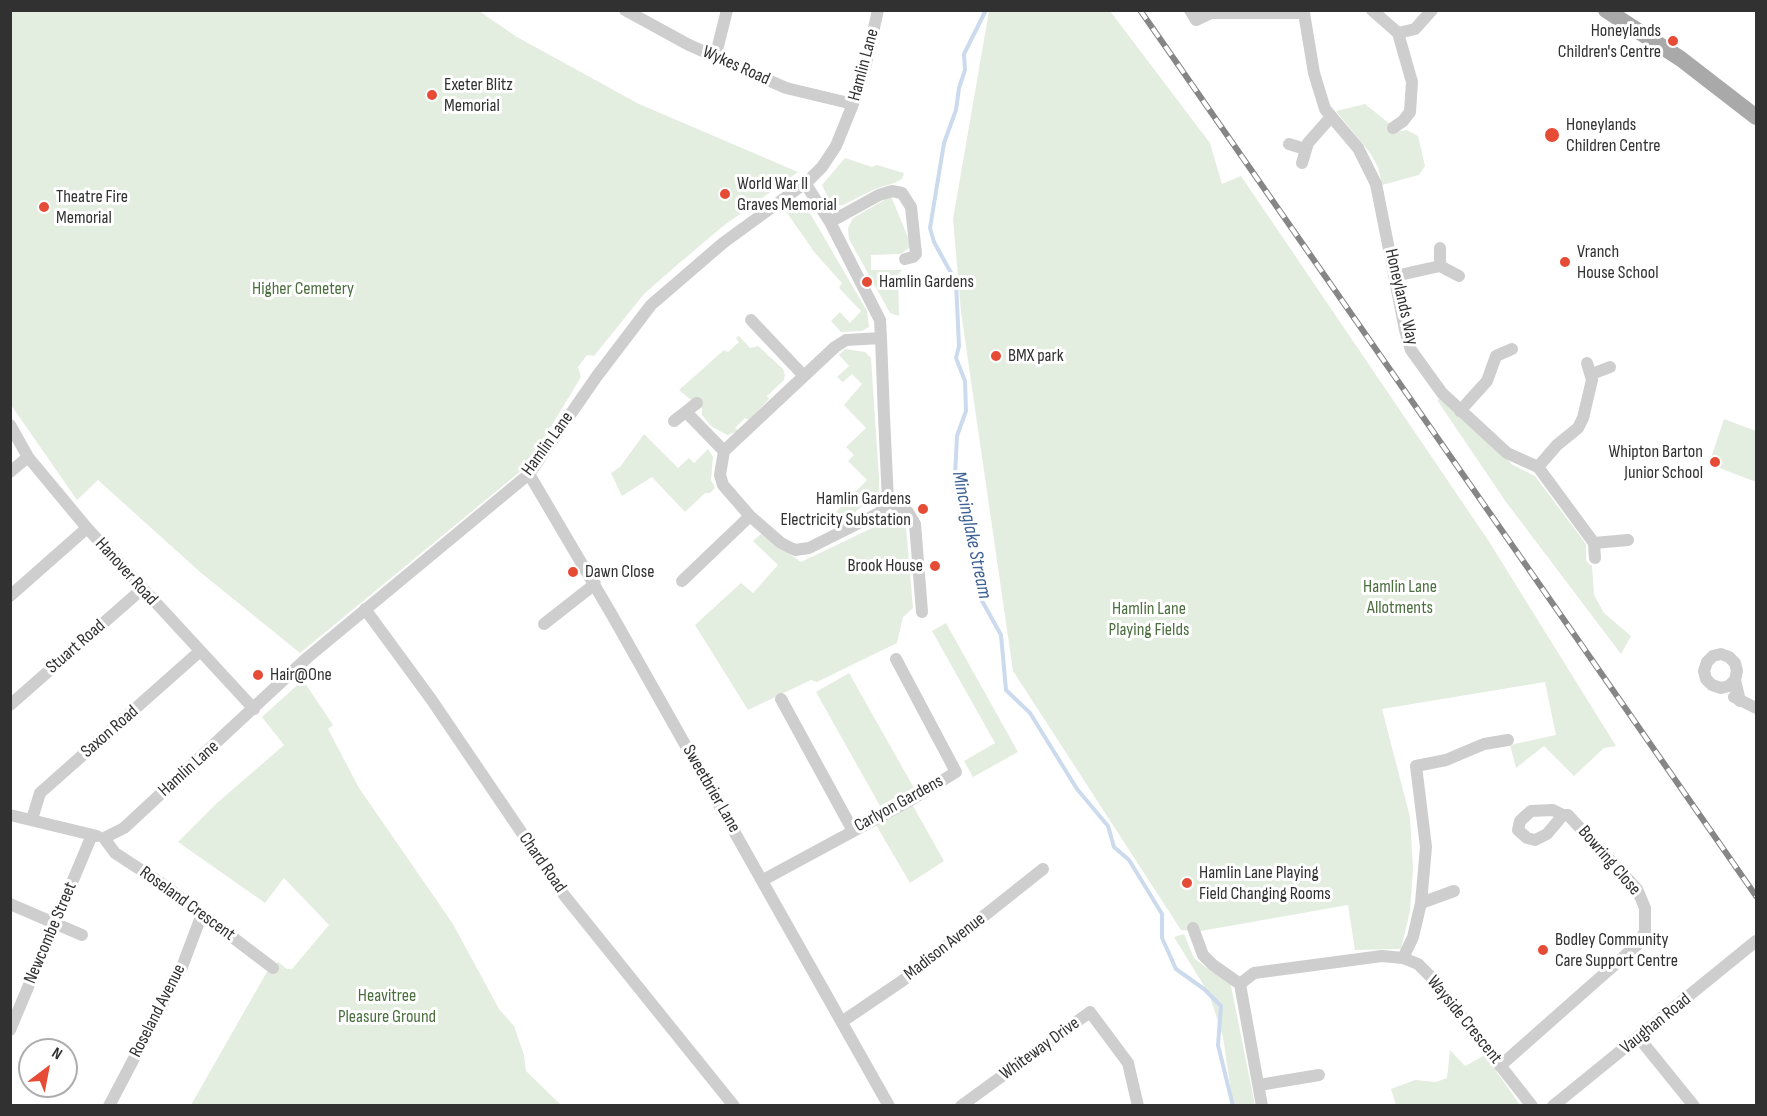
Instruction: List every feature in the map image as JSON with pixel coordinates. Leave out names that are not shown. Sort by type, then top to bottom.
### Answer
[{"type":"main road","points":[[1606,10],[1681,59],[1756,117]]},
{"type":"street","name":"Wykes Road","points":[[625,10],[716,58],[786,88],[854,104]]},
{"type":"street","points":[[716,58],[727,10]]},
{"type":"street","name":"Hamlin Lane","points":[[98,837],[124,828],[307,658],[529,474],[597,376],[651,305],[723,243],[805,183],[822,167],[835,148],[854,104],[866,68],[878,10]]},
{"type":"street","points":[[1190,10],[1196,20],[1211,13],[1304,12]]},
{"type":"street","points":[[1372,10],[1398,33],[1410,72],[1413,94],[1410,112],[1393,128]]},
{"type":"street","points":[[1398,33],[1415,29],[1432,10]]},
{"type":"street","name":"Honeylands Way","points":[[1304,12],[1314,74],[1322,101],[1330,118],[1358,148],[1376,184],[1411,350],[1442,393],[1460,411],[1507,453],[1538,467]]},
{"type":"street","points":[[1302,163],[1305,149],[1330,118]]},
{"type":"street","points":[[1289,144],[1305,149]]},
{"type":"street","points":[[805,183],[830,222],[880,320],[881,338],[888,501],[879,513],[809,548],[795,550],[781,543],[750,516],[723,485],[720,475],[724,451],[846,340],[881,338]]},
{"type":"street","points":[[830,222],[879,195],[892,191],[902,193],[911,207],[916,254],[905,259]]},
{"type":"street","points":[[1440,248],[1440,266]]},
{"type":"street","points":[[1395,276],[1440,266],[1460,276]]},
{"type":"street","points":[[751,320],[804,376]]},
{"type":"street","points":[[1460,411],[1487,381],[1493,352],[1512,349]]},
{"type":"street","points":[[1587,363],[1592,374],[1592,384],[1580,424],[1538,467],[1594,543],[1596,558]]},
{"type":"street","points":[[1592,374],[1610,367]]},
{"type":"street","points":[[674,421],[697,403]]},
{"type":"street","points":[[686,412],[724,451]]},
{"type":"street","name":"Hanover Road","points":[[10,425],[28,457],[87,528],[141,590],[254,709]]},
{"type":"street","points":[[10,472],[28,457]]},
{"type":"street","name":"Sweetbrier Lane","points":[[529,474],[595,584],[889,1106]]},
{"type":"street","points":[[888,501],[908,512],[915,524],[922,612]]},
{"type":"street","points":[[682,581],[750,516]]},
{"type":"street","points":[[10,596],[87,528]]},
{"type":"street","points":[[1594,543],[1628,540]]},
{"type":"street","points":[[544,624],[595,584]]},
{"type":"street","name":"Stuart Road","points":[[10,705],[141,590]]},
{"type":"street","name":"Chard Road","points":[[365,609],[430,699],[564,895],[734,1106]]},
{"type":"street","name":"Saxon Road","points":[[32,819],[40,793],[200,652]]},
{"type":"street","points":[[1740,701],[1735,680],[1736,663],[1721,654],[1713,657],[1707,662],[1704,671],[1706,679],[1712,685],[1721,688],[1740,701],[1756,708]]},
{"type":"street","name":"Carlyon Gardens","points":[[763,880],[852,829],[911,800],[956,772],[897,659]]},
{"type":"street","points":[[1721,688],[1729,686],[1735,680]]},
{"type":"street","points":[[781,699],[852,829]]},
{"type":"street","points":[[1240,984],[1254,973],[1264,971],[1382,956],[1403,958],[1413,937],[1421,903],[1426,847],[1416,766],[1446,760],[1484,744],[1508,740]]},
{"type":"street","points":[[10,815],[98,837]]},
{"type":"street","name":"Bowring Close","points":[[1500,1066],[1637,945],[1645,933],[1646,908],[1637,889],[1568,815],[1563,815]]},
{"type":"street","name":"Roseland Crescent","points":[[98,837],[115,853],[202,914],[273,968]]},
{"type":"street","name":"Newcombe Street","points":[[10,1030],[55,923],[98,837]]},
{"type":"street","name":"Madison Avenue","points":[[843,1021],[902,981],[1043,869]]},
{"type":"street","points":[[1421,903],[1454,891]]},
{"type":"street","points":[[10,904],[82,934]]},
{"type":"street","name":"Roseland Avenue","points":[[109,1106],[182,967],[202,914]]},
{"type":"street","points":[[1194,928],[1203,955],[1240,984],[1262,1106]]},
{"type":"street","name":"Vaughan Road","points":[[1553,1106],[1756,941]]},
{"type":"street","name":"Wayside Crescent","points":[[1403,958],[1418,964],[1430,976],[1532,1106]]},
{"type":"street","name":"Whiteway Drive","points":[[961,1106],[1090,1012],[1128,1063],[1138,1106]]},
{"type":"street","points":[[1639,1038],[1687,1103]]},
{"type":"street","points":[[1259,1085],[1319,1075]]},
{"type":"green space","name":"Higher Cemetery","points":[[10,11],[479,11],[517,37],[639,104],[798,172],[722,227],[677,265],[644,294],[594,356],[587,355],[578,367],[581,377],[527,466],[300,653],[200,572],[98,480],[77,500],[11,405]]},
{"type":"green space","name":"Hamlin Lane Playing Fields","points":[[989,11],[1110,11],[1210,143],[1222,184],[1241,176],[1488,540],[1616,746],[1604,748],[1574,776],[1544,746],[1516,768],[1510,745],[1556,735],[1545,682],[1382,709],[1410,817],[1413,869],[1410,911],[1401,949],[1355,950],[1348,905],[1201,931],[1181,930],[1013,671],[961,312],[953,219]]},
{"type":"green space","points":[[1365,104],[1390,124],[1394,132],[1407,130],[1418,136],[1425,166],[1419,175],[1382,185],[1378,167],[1370,153],[1336,111]]},
{"type":"green space","points":[[845,158],[872,167],[877,165],[904,173],[902,179],[894,183],[875,189],[843,205],[832,206],[822,185]]},
{"type":"green space","points":[[891,196],[910,242],[909,248],[901,254],[871,255],[871,270],[902,270],[898,275],[899,316],[890,313],[849,239],[848,228],[853,218]]},
{"type":"green space","points":[[795,201],[804,203],[867,311],[869,327],[862,331],[841,332],[831,321],[840,312],[850,323],[861,311],[839,288],[842,283],[815,253],[785,210]]},
{"type":"green space","points":[[739,336],[750,348],[758,346],[783,369],[785,375],[784,380],[767,396],[769,399],[749,420],[745,418],[735,428],[739,431],[727,435],[711,426],[702,415],[702,409],[679,390],[724,350],[728,352],[739,342],[736,338]]},
{"type":"green space","points":[[845,349],[865,352],[871,358],[879,478],[879,492],[848,518],[836,512],[867,480],[848,461],[854,455],[846,447],[866,428],[844,405],[862,384],[852,374],[843,382],[837,377],[849,366],[839,355]]},
{"type":"green space","points":[[1441,398],[1513,465],[1535,476],[1586,544],[1586,561],[1592,566],[1594,595],[1604,613],[1631,636],[1621,654],[1506,502],[1437,400]]},
{"type":"green space","points":[[1724,419],[1756,431],[1756,482],[1709,464]]},
{"type":"green space","points":[[644,434],[678,468],[689,458],[694,463],[708,449],[713,457],[711,480],[715,488],[710,493],[705,493],[685,512],[652,477],[622,496],[611,473],[620,467]]},
{"type":"green space","points":[[893,518],[906,527],[913,608],[903,617],[897,643],[817,682],[811,680],[748,710],[695,625],[741,583],[753,593],[778,565],[753,541],[761,534],[801,562]]},
{"type":"green space","points":[[946,623],[1018,752],[973,777],[964,761],[995,743],[932,631]]},
{"type":"green space","points":[[849,673],[914,788],[880,806],[816,692]]},
{"type":"green space","name":"Heavitree Pleasure Ground","points":[[303,680],[333,725],[328,729],[359,788],[453,924],[499,1009],[514,1026],[524,1055],[526,1071],[561,1105],[191,1105],[268,970],[271,972],[278,962],[287,969],[292,969],[329,925],[284,878],[265,903],[178,842],[217,803],[284,745],[262,717]]},
{"type":"green space","points":[[912,804],[944,861],[910,883],[876,825]]},
{"type":"green space","points":[[1184,934],[1194,958],[1212,972],[1230,981],[1255,1105],[1233,1105],[1223,1037],[1209,994],[1174,937]]},
{"type":"green space","points":[[1450,1050],[1465,1066],[1485,1055],[1520,1105],[1396,1105],[1391,1089],[1415,1080],[1436,1082],[1447,1078]]},
{"type":"waterway","name":"Mincinglake Stream","points":[[986,10],[964,54],[965,70],[959,88],[956,110],[944,143],[930,228],[934,242],[956,282],[959,346],[956,358],[965,381],[966,411],[957,436],[955,476],[966,497],[978,570],[982,574],[979,590],[981,599],[1001,635],[1006,690],[1030,713],[1077,789],[1108,826],[1114,847],[1129,860],[1162,914],[1162,938],[1176,969],[1204,989],[1221,1006],[1218,1045],[1233,1106]]},
{"type":"railway","points":[[1140,10],[1756,896]]},
{"type":"place","name":"Honeylands Children's Centre","points":[[1673,41]]},
{"type":"place","name":"Exeter Blitz Memorial","points":[[432,95]]},
{"type":"place","name":"Honeylands Children Centre","points":[[1552,135]]},
{"type":"place","name":"World War II Graves Memorial","points":[[725,194]]},
{"type":"place","name":"Theatre Fire Memorial","points":[[44,207]]},
{"type":"place","name":"Vranch House School","points":[[1565,262]]},
{"type":"place","name":"Hamlin Gardens","points":[[867,282]]},
{"type":"place","name":"BMX park","points":[[996,356]]},
{"type":"place","name":"Whipton Barton Junior School","points":[[1715,462]]},
{"type":"place","name":"Hamlin Gardens Electricity Substation","points":[[923,509]]},
{"type":"place","name":"Brook House","points":[[935,566]]},
{"type":"place","name":"Dawn Close","points":[[573,572]]},
{"type":"place","name":"Hair@One","points":[[258,675]]},
{"type":"place","name":"Hamlin Lane Playing Field Changing Rooms","points":[[1187,883]]},
{"type":"place","name":"Bodley Community Care Support Centre","points":[[1543,950]]},
{"type":"park label","name":"Hamlin Lane Allotments","points":[[1400,597]]}]
